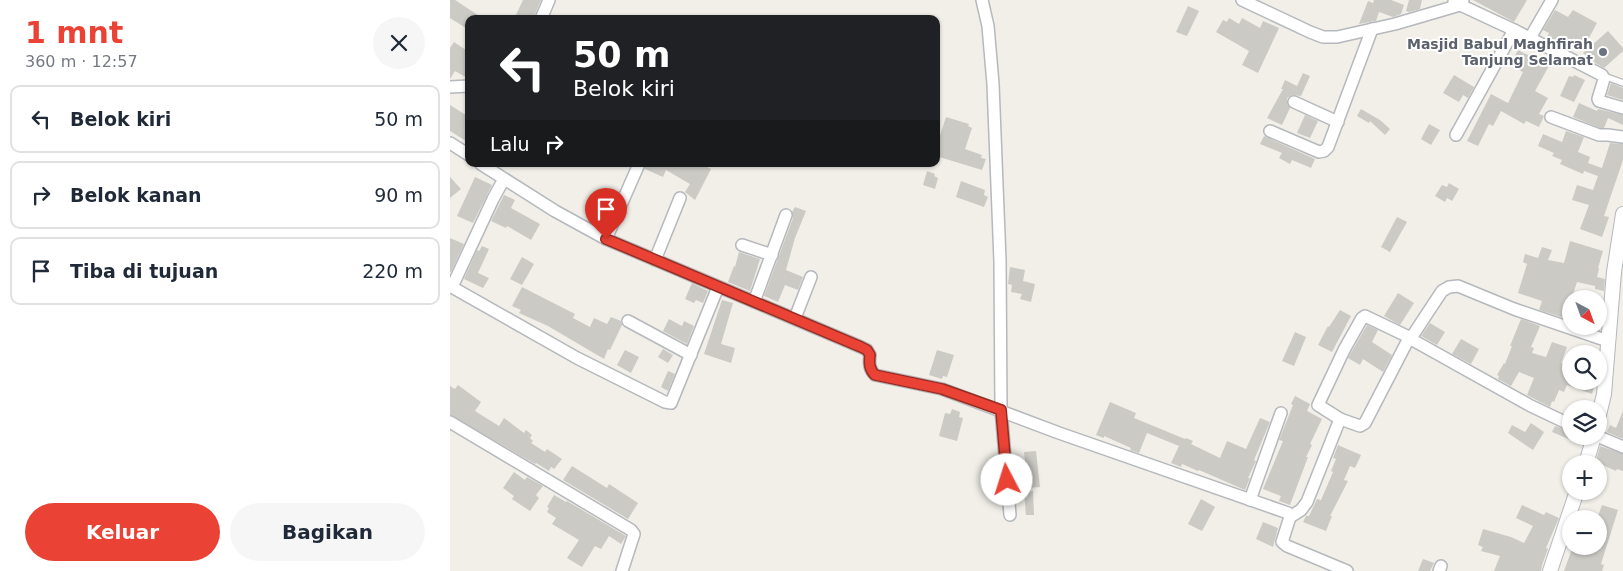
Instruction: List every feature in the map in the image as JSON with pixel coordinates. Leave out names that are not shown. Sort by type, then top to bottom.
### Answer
[{"type":"street","points":[[543,15],[550,0]]},
{"type":"street","points":[[982,0],[988,26],[993,84],[1000,261],[1001,410],[1010,515]]},
{"type":"street","points":[[1244,0],[1323,37],[1395,24],[1458,2],[1604,76],[1599,101],[1623,108]]},
{"type":"street","points":[[1530,38],[1552,0]]},
{"type":"street","points":[[1270,131],[1319,152],[1324,151],[1328,147],[1372,29]]},
{"type":"street","points":[[1456,135],[1514,30]]},
{"type":"street","points":[[450,87],[465,86]]},
{"type":"street","points":[[1294,102],[1338,122]]},
{"type":"street","points":[[1551,117],[1598,136],[1623,137]]},
{"type":"street","points":[[450,143],[465,152]]},
{"type":"street","points":[[486,167],[555,211],[606,239],[718,288],[796,318],[867,350],[870,355],[871,371],[875,375],[942,389],[1059,433],[1288,513],[1290,517]]},
{"type":"street","points":[[606,239],[638,167]]},
{"type":"street","points":[[504,179],[451,286],[577,358],[664,402],[671,403],[718,288]]},
{"type":"street","points":[[655,260],[680,198]]},
{"type":"street","points":[[1603,400],[1608,341],[1618,284],[1623,214]]},
{"type":"street","points":[[754,302],[786,215]]},
{"type":"street","points":[[742,245],[772,255]]},
{"type":"street","points":[[796,318],[811,277]]},
{"type":"street","points":[[1562,421],[1531,406],[1409,338],[1365,316],[1362,318],[1344,350],[1318,405],[1340,420],[1360,426],[1365,423],[1409,338],[1414,336],[1442,291],[1449,286],[1458,286],[1514,309],[1608,341]]},
{"type":"street","points":[[628,321],[692,355]]},
{"type":"street","points":[[1250,500],[1281,413]]},
{"type":"street","points":[[1340,420],[1307,502],[1301,510],[1290,517],[1282,542],[1287,546],[1348,571]]},
{"type":"street","points":[[450,422],[631,530],[634,534],[622,571]]},
{"type":"street","points":[[1607,440],[1623,447]]},
{"type":"street","points":[[1550,571],[1574,500]]},
{"type":"lane","points":[[1604,76],[1623,83]]},
{"type":"building","points":[[450,0],[455,0],[478,15],[465,15],[465,27],[450,18]]},
{"type":"building","points":[[523,0],[541,0],[535,15],[516,15]]},
{"type":"building","points":[[1374,0],[1391,0],[1404,5],[1401,14],[1393,17],[1379,12],[1376,21],[1359,24],[1368,1],[1373,3]]},
{"type":"building","points":[[1409,0],[1422,0],[1420,9],[1406,11]]},
{"type":"building","points":[[1473,0],[1527,0],[1514,22]]},
{"type":"building","points":[[1188,6],[1199,11],[1187,36],[1176,32]]},
{"type":"building","points":[[1555,10],[1568,17],[1573,10],[1597,23],[1582,51],[1558,38],[1556,42],[1547,37],[1549,33],[1543,30]]},
{"type":"building","points":[[1229,18],[1239,24],[1242,18],[1260,28],[1263,21],[1279,28],[1258,73],[1242,65],[1249,51],[1216,32],[1223,20],[1227,22]]},
{"type":"building","name":"Masjid Babul Maghfirah Tanjung Selamat","points":[[1608,31],[1623,48],[1623,51],[1604,68],[1590,60],[1583,53]]},
{"type":"building","points":[[454,42],[465,49],[465,77],[455,71],[450,79],[450,48]]},
{"type":"building","points":[[1518,50],[1549,66],[1535,91],[1548,98],[1539,114],[1544,116],[1539,127],[1526,121],[1524,124],[1501,111],[1493,126],[1489,124],[1478,146],[1467,141],[1491,94],[1508,103],[1523,72],[1510,65]]},
{"type":"building","points":[[1303,73],[1310,76],[1301,96],[1293,95],[1287,98],[1290,108],[1282,125],[1267,118],[1283,89],[1281,89],[1285,80],[1297,86]]},
{"type":"building","points":[[1454,75],[1474,87],[1468,98],[1463,95],[1459,102],[1443,93]]},
{"type":"building","points":[[1574,75],[1585,80],[1574,102],[1560,96],[1569,76],[1573,77]]},
{"type":"building","points":[[1611,83],[1623,88],[1623,100],[1607,95]]},
{"type":"building","points":[[1579,103],[1597,111],[1598,109],[1623,115],[1623,125],[1608,118],[1604,128],[1600,128],[1573,117]]},
{"type":"building","points":[[450,105],[465,114],[465,140],[450,131]]},
{"type":"building","points":[[1361,109],[1380,120],[1390,129],[1385,135],[1370,121],[1369,123],[1357,116]]},
{"type":"building","points":[[1305,115],[1318,121],[1310,138],[1297,133]]},
{"type":"building","points":[[946,117],[969,124],[968,126],[972,128],[965,149],[982,155],[981,158],[986,159],[982,170],[940,157],[940,136]]},
{"type":"building","points":[[1429,124],[1440,130],[1431,145],[1421,139]]},
{"type":"building","points":[[1566,131],[1584,137],[1578,152],[1590,157],[1588,163],[1602,168],[1610,143],[1623,144],[1623,160],[1604,216],[1609,217],[1602,237],[1580,229],[1589,205],[1572,200],[1577,185],[1593,190],[1598,176],[1584,171],[1583,174],[1560,164],[1562,160],[1552,156],[1554,153],[1538,146],[1543,134],[1562,142]]},
{"type":"building","points":[[1264,136],[1315,159],[1311,168],[1292,160],[1290,164],[1279,158],[1282,153],[1260,144]]},
{"type":"building","points":[[645,167],[707,167],[711,169],[695,200],[685,192],[690,184],[666,170],[663,177],[645,169]]},
{"type":"building","points":[[927,171],[935,174],[934,176],[938,178],[935,189],[923,185]]},
{"type":"building","points":[[450,177],[461,189],[450,198]]},
{"type":"building","points":[[475,177],[492,185],[473,223],[457,216]]},
{"type":"building","points":[[961,181],[985,190],[984,195],[988,197],[984,207],[956,197]]},
{"type":"building","points":[[1449,183],[1459,189],[1452,201],[1447,198],[1445,202],[1435,196],[1442,185],[1447,187]]},
{"type":"building","points":[[504,195],[515,200],[511,208],[540,224],[531,240],[507,226],[506,228],[491,221]]},
{"type":"building","points":[[598,198],[613,205],[604,226],[588,218]]},
{"type":"building","points":[[795,207],[806,211],[795,238],[786,270],[803,277],[798,290],[785,285],[778,302],[764,296],[793,218],[792,212]]},
{"type":"building","points":[[1397,217],[1407,222],[1390,252],[1381,247]]},
{"type":"building","points":[[450,238],[464,244],[451,272],[450,272]]},
{"type":"building","points":[[1570,241],[1603,251],[1597,277],[1605,279],[1604,290],[1595,289],[1595,286],[1577,282],[1574,290],[1562,290],[1562,317],[1539,310],[1542,301],[1518,293],[1527,264],[1523,262],[1525,254],[1538,258],[1542,247],[1552,250],[1548,260],[1564,263]]},
{"type":"building","points":[[482,246],[489,249],[478,273],[489,278],[483,288],[464,279],[477,250],[479,251]]},
{"type":"building","points":[[739,252],[760,259],[750,291],[728,282]]},
{"type":"building","points":[[522,257],[534,264],[522,285],[510,279]]},
{"type":"building","points":[[1010,267],[1025,270],[1023,281],[1035,284],[1031,302],[1020,299],[1022,294],[1011,292],[1012,285],[1008,284]]},
{"type":"building","points":[[692,283],[708,291],[703,303],[696,300],[694,303],[685,299]]},
{"type":"building","points":[[522,287],[575,314],[573,318],[590,327],[594,318],[607,324],[611,317],[621,321],[622,325],[604,359],[548,326],[519,313],[521,310],[512,306]]},
{"type":"building","points":[[1398,293],[1414,303],[1400,325],[1384,316]]},
{"type":"building","points":[[722,300],[733,303],[721,344],[735,348],[731,363],[704,354]]},
{"type":"building","points":[[1340,310],[1351,316],[1332,352],[1318,345],[1328,326]]},
{"type":"building","points":[[669,319],[682,326],[684,321],[694,326],[687,344],[663,331]]},
{"type":"building","points":[[1521,319],[1540,326],[1531,347],[1534,348],[1532,353],[1546,357],[1552,342],[1562,345],[1562,390],[1565,390],[1564,392],[1559,390],[1550,407],[1527,395],[1534,378],[1519,372],[1511,386],[1498,379],[1499,376],[1497,375],[1505,364],[1512,346],[1510,346]]},
{"type":"building","points":[[1430,323],[1445,332],[1437,345],[1421,336]]},
{"type":"building","points":[[1367,325],[1378,330],[1372,342],[1392,355],[1383,372],[1363,359],[1360,365],[1348,358]]},
{"type":"building","points":[[1295,332],[1306,337],[1294,366],[1282,361]]},
{"type":"building","points":[[1461,339],[1479,349],[1471,364],[1452,354]]},
{"type":"building","points":[[663,349],[673,355],[668,363],[658,357]]},
{"type":"building","points":[[625,350],[639,357],[631,373],[617,365]]},
{"type":"building","points":[[937,350],[954,355],[947,377],[943,376],[942,379],[929,375]]},
{"type":"building","points":[[668,371],[675,374],[668,391],[661,387]]},
{"type":"building","points":[[458,385],[481,402],[475,411],[499,426],[504,418],[524,433],[526,430],[532,435],[530,438],[533,441],[531,443],[545,452],[547,449],[562,459],[554,469],[551,467],[549,471],[450,415],[450,386],[455,389]]},
{"type":"building","points":[[1581,390],[1593,390],[1592,394]]},
{"type":"building","points":[[1295,396],[1310,404],[1307,411],[1322,419],[1310,444],[1312,445],[1306,457],[1308,457],[1290,505],[1279,501],[1281,496],[1263,489],[1283,441],[1279,440]]},
{"type":"building","points":[[1110,402],[1136,413],[1134,418],[1193,441],[1191,444],[1220,458],[1227,441],[1246,449],[1260,418],[1270,422],[1254,460],[1256,461],[1245,490],[1199,470],[1182,464],[1181,467],[1171,463],[1179,446],[1147,433],[1139,453],[1104,436],[1104,438],[1096,435]]},
{"type":"building","points":[[952,409],[960,412],[959,417],[963,418],[957,441],[939,436],[945,413],[950,414]]},
{"type":"building","points":[[1623,411],[1623,439],[1607,432],[1610,425],[1616,428]]},
{"type":"building","points":[[1531,423],[1544,432],[1533,450],[1508,433],[1512,425],[1525,432]]},
{"type":"building","points":[[1555,426],[1562,429],[1562,436],[1552,432]]},
{"type":"building","points":[[1338,445],[1361,455],[1355,468],[1350,466],[1344,480],[1348,481],[1330,516],[1332,516],[1326,531],[1303,522],[1306,516],[1309,516],[1317,499],[1321,500],[1333,472],[1331,471],[1336,459],[1333,458]]},
{"type":"building","points":[[1600,446],[1623,454],[1623,471],[1617,469],[1616,471],[1607,467],[1607,455],[1598,455]]},
{"type":"building","points":[[1036,451],[1040,487],[1028,488],[1024,452]]},
{"type":"building","points":[[572,466],[607,488],[609,484],[638,503],[628,519],[563,480]]},
{"type":"building","points":[[514,472],[525,480],[527,477],[543,486],[536,495],[539,498],[530,511],[512,499],[514,496],[503,488]]},
{"type":"building","points":[[1033,491],[1034,515],[1026,515],[1024,492]]},
{"type":"building","points":[[554,495],[626,536],[621,544],[609,536],[601,549],[595,546],[582,567],[567,558],[579,540],[552,524],[556,518],[547,512],[549,508],[547,507]]},
{"type":"building","points":[[1201,499],[1215,507],[1202,531],[1188,524]]},
{"type":"building","points":[[1522,505],[1544,515],[1546,512],[1559,518],[1546,548],[1548,549],[1541,571],[1494,571],[1500,556],[1481,551],[1483,547],[1478,545],[1483,529],[1524,543],[1533,526],[1516,518]]},
{"type":"building","points":[[1602,505],[1618,510],[1607,545],[1607,510],[1600,510]]},
{"type":"building","points":[[1263,522],[1278,528],[1273,547],[1256,539]]},
{"type":"building","points":[[1570,555],[1604,555],[1601,564],[1604,565],[1602,571],[1564,571]]},
{"type":"building","points":[[1423,559],[1434,563],[1430,571],[1418,571]]},
{"type":"place","name":"Masjid Babul Maghfirah Tanjung Selamat","points":[[1603,52]]},
{"type":"route","points":[[606,239],[718,288],[796,318],[867,350],[870,355],[871,371],[875,375],[942,389],[1001,410],[1007,480]]}]
